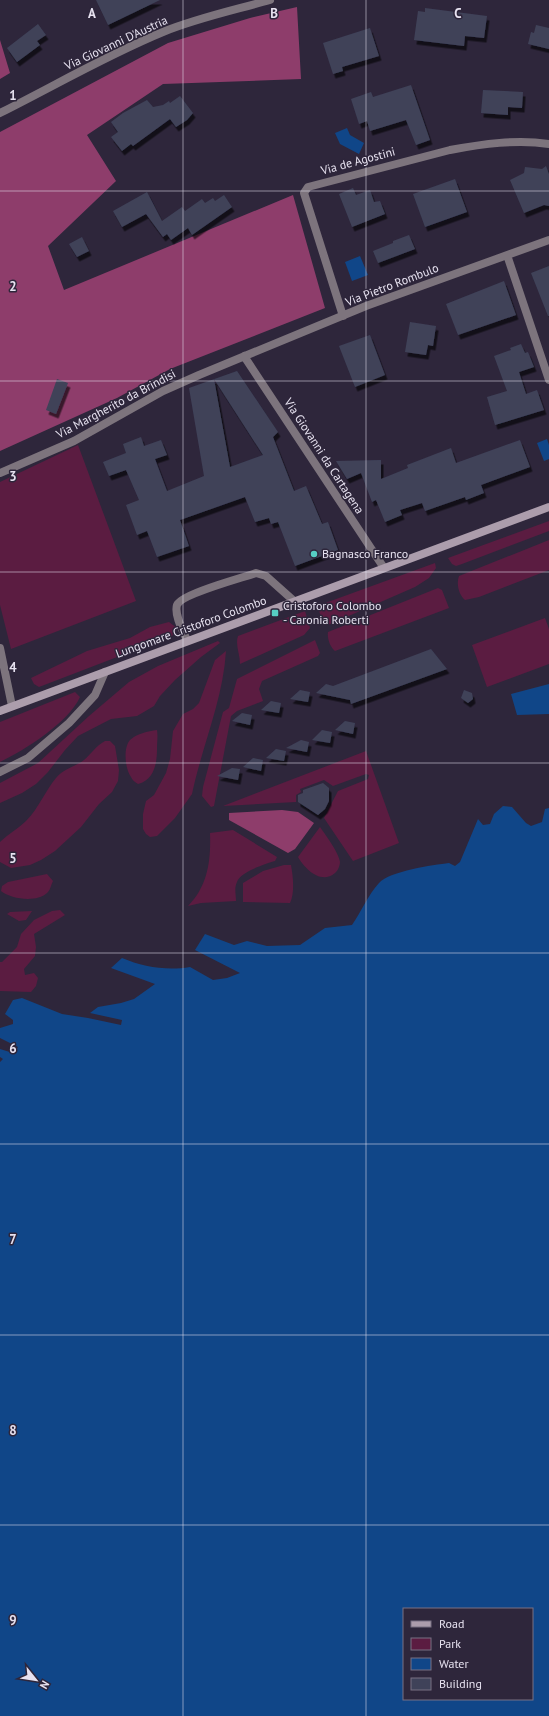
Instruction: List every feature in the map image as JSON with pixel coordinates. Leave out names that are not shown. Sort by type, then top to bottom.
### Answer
[{"type":"main road","name":"Lungomare Cristoforo Colombo","points":[[0,711],[187,640],[549,507]]},
{"type":"street","name":"Via Giovanni D'Austria","points":[[0,113],[111,56],[164,31],[214,15],[270,0]]},
{"type":"street","name":"Via de Agostini","points":[[342,316],[304,193],[308,187],[450,150],[471,146],[518,142],[549,144]]},
{"type":"street","name":"Via Pietro Rombulo","points":[[244,356],[342,316],[549,240]]},
{"type":"street","points":[[507,255],[549,380]]},
{"type":"street","name":"Via Margherito da Brindisi","points":[[0,473],[74,441],[163,391],[244,356]]},
{"type":"street","name":"Via Giovanni da Cartagena","points":[[244,356],[384,568]]},
{"type":"street","points":[[187,640],[178,617],[177,607],[180,600],[193,594],[256,573],[266,576],[294,601]]},
{"type":"street","points":[[0,648],[12,706]]},
{"type":"street","points":[[0,772],[28,758],[69,724],[95,695],[105,672]]},
{"type":"green space","points":[[78,445],[136,601],[11,649],[0,605],[0,482]]},
{"type":"green space","points":[[549,521],[549,531],[462,564],[456,566],[452,564],[448,558]]},
{"type":"green space","points":[[549,540],[549,570],[479,597],[465,600],[461,595],[458,586],[459,576]]},
{"type":"green space","points":[[435,563],[436,568],[429,578],[415,587],[328,625],[324,624],[317,606]]},
{"type":"green space","points":[[438,588],[442,590],[449,608],[335,651],[330,645],[328,632]]},
{"type":"green space","points":[[305,611],[310,628],[304,635],[240,664],[237,643],[238,636]]},
{"type":"green space","points":[[545,618],[549,629],[549,664],[487,687],[472,645]]},
{"type":"green space","points":[[169,622],[177,628],[172,636],[39,687],[34,684],[31,678],[87,651],[130,638],[150,627]]},
{"type":"green space","points":[[315,640],[320,653],[318,656],[262,681],[259,689],[263,701],[237,711],[231,716],[214,806],[211,807],[202,796],[203,787],[223,712],[229,708],[237,679]]},
{"type":"green space","points":[[218,641],[220,643],[201,657],[175,680],[160,696],[154,706],[137,716],[111,719],[78,736],[36,784],[22,793],[0,803],[0,783],[38,763],[129,682],[158,666]]},
{"type":"green space","points":[[226,651],[217,705],[192,794],[175,818],[157,836],[150,837],[143,829],[143,814],[146,801],[154,795],[166,773],[170,759],[173,731],[183,714],[193,709],[199,703],[215,660]]},
{"type":"green space","points":[[75,692],[80,697],[74,707],[56,726],[33,743],[0,762],[0,722]]},
{"type":"green space","points":[[157,730],[157,755],[154,771],[148,779],[138,784],[132,779],[127,769],[126,748],[130,740],[139,734]]},
{"type":"green space","points":[[105,741],[110,741],[115,746],[119,770],[118,781],[112,792],[99,804],[81,827],[55,851],[41,860],[30,865],[11,868],[0,862],[0,842],[31,816],[52,783],[59,775],[84,760]]},
{"type":"green space","points":[[366,751],[399,843],[353,861],[324,818],[338,791],[368,779],[369,775],[366,774],[333,786],[324,780],[300,789],[301,792],[296,795],[296,802],[223,806]]},
{"type":"green space","points":[[320,827],[335,849],[340,862],[339,868],[336,872],[330,876],[324,877],[314,874],[298,857]]},
{"type":"green space","points":[[233,830],[277,857],[275,861],[253,869],[239,878],[235,892],[236,901],[201,903],[188,906],[200,890],[207,872],[210,853],[210,833]]},
{"type":"green space","points":[[284,865],[291,865],[292,869],[293,889],[290,903],[243,902],[243,883],[263,871]]},
{"type":"green space","points":[[47,874],[53,881],[49,891],[37,898],[17,898],[1,891],[2,886],[8,882]]},
{"type":"green space","points":[[60,910],[65,915],[34,934],[36,947],[35,956],[24,969],[25,975],[34,973],[38,978],[36,986],[31,992],[0,991],[0,962],[2,962],[17,947],[21,934],[34,920],[52,911]]},
{"type":"green space","points":[[32,911],[26,920],[19,921],[7,914],[10,912]]},
{"type":"shaded area","points":[[297,7],[301,79],[163,84],[87,135],[116,181],[48,246],[64,290],[293,195],[325,308],[170,369],[117,398],[0,451],[0,132],[168,43],[250,18]]},
{"type":"shaded area","points":[[0,40],[10,73],[0,79]]},
{"type":"shaded area","points":[[282,810],[298,812],[314,823],[295,849],[288,853],[229,820],[229,813]]},
{"type":"water","points":[[347,128],[350,135],[364,143],[359,154],[340,144],[335,133]]},
{"type":"water","points":[[360,256],[368,275],[352,281],[345,262]]},
{"type":"water","points":[[547,439],[549,445],[549,459],[544,461],[537,443]]},
{"type":"water","points":[[549,684],[549,714],[517,715],[511,694]]},
{"type":"water","points":[[503,806],[512,807],[526,823],[531,826],[542,822],[545,809],[549,808],[549,1716],[0,1716],[0,1062],[3,1059],[0,1057],[0,1049],[13,1053],[18,1047],[0,1038],[0,1028],[13,1024],[13,1020],[5,1014],[13,1000],[22,998],[62,1014],[121,1025],[122,1020],[90,1013],[98,1007],[134,999],[155,984],[111,968],[122,958],[138,964],[155,967],[173,969],[190,967],[213,980],[227,978],[240,973],[195,950],[205,934],[234,945],[247,941],[267,946],[300,945],[325,928],[352,925],[371,893],[379,883],[392,875],[423,867],[449,863],[455,866],[460,862],[478,819],[483,825],[490,824],[494,814]]},
{"type":"building","points":[[96,0],[160,0],[108,25]]},
{"type":"building","points":[[425,8],[487,16],[484,38],[465,36],[464,46],[414,40],[418,11],[425,12]]},
{"type":"building","points":[[38,24],[46,35],[37,41],[40,45],[17,62],[7,48]]},
{"type":"building","points":[[536,25],[549,28],[549,49],[528,44],[531,32],[534,33]]},
{"type":"building","points":[[370,28],[379,56],[342,67],[343,71],[333,74],[323,43]]},
{"type":"building","points":[[411,85],[430,140],[416,145],[406,120],[370,131],[367,121],[359,124],[351,99],[371,92],[373,97]]},
{"type":"building","points":[[483,90],[523,92],[522,108],[508,107],[508,115],[481,113]]},
{"type":"building","points":[[180,96],[193,113],[187,120],[176,127],[170,119],[133,146],[131,144],[122,151],[111,137],[118,132],[111,122],[123,113],[147,100],[153,107],[163,105],[169,101],[170,103]]},
{"type":"building","points":[[546,166],[549,174],[549,206],[544,205],[524,213],[510,180],[524,173],[525,167],[542,169]]},
{"type":"building","points":[[455,179],[467,212],[425,227],[413,194]]},
{"type":"building","points":[[353,188],[356,195],[370,190],[374,202],[380,201],[385,214],[352,227],[339,194]]},
{"type":"building","points":[[147,192],[162,221],[182,207],[185,211],[202,199],[205,203],[213,198],[215,201],[224,195],[232,207],[192,235],[188,228],[171,240],[167,234],[163,237],[146,214],[122,227],[113,211]]},
{"type":"building","points":[[409,235],[415,249],[378,263],[373,251]]},
{"type":"building","points":[[82,237],[89,251],[77,257],[69,244]]},
{"type":"building","points":[[549,266],[549,316],[548,316],[531,273]]},
{"type":"building","points":[[504,281],[516,315],[458,335],[446,304]]},
{"type":"building","points":[[410,322],[436,326],[433,346],[428,345],[426,355],[405,352]]},
{"type":"building","points":[[370,335],[385,375],[355,387],[339,346]]},
{"type":"building","points":[[521,344],[525,353],[528,352],[534,367],[519,372],[526,394],[537,390],[544,410],[495,425],[487,397],[507,391],[494,356],[511,350],[510,348]]},
{"type":"building","points":[[237,371],[278,432],[273,437],[294,491],[306,486],[322,524],[328,522],[338,550],[295,566],[278,522],[271,524],[269,518],[255,522],[245,497],[180,520],[189,546],[157,557],[147,531],[137,535],[126,505],[139,500],[126,470],[109,476],[103,462],[126,453],[123,444],[141,437],[144,446],[161,440],[167,455],[155,459],[167,491],[204,476],[189,388],[214,379]],"holes":[[[214,379],[263,455],[230,467]]]},
{"type":"building","points":[[57,379],[68,383],[56,414],[46,410]]},
{"type":"building","points":[[520,440],[530,467],[481,485],[484,493],[466,500],[465,497],[425,511],[422,503],[400,510],[402,515],[385,522],[376,500],[372,502],[361,473],[347,479],[336,461],[381,460],[381,479],[408,468],[407,465],[451,448],[456,463]]},
{"type":"building","points":[[431,649],[447,669],[351,704],[350,700],[316,693],[326,684],[333,686]]},
{"type":"building","points":[[300,690],[310,692],[308,702],[290,699]]},
{"type":"building","points":[[464,690],[472,693],[473,699],[468,703],[461,698]]},
{"type":"building","points":[[271,701],[281,703],[279,713],[261,710]]},
{"type":"building","points":[[242,713],[252,715],[250,725],[232,721]]},
{"type":"building","points":[[345,721],[355,723],[353,734],[335,730]]},
{"type":"building","points":[[322,730],[332,732],[330,743],[312,740]]},
{"type":"building","points":[[301,740],[309,742],[307,752],[286,748]]},
{"type":"building","points":[[276,749],[286,751],[284,761],[266,758]]},
{"type":"building","points":[[253,758],[263,760],[261,771],[243,767]]},
{"type":"building","points":[[232,768],[240,769],[238,780],[217,776]]},
{"type":"building","points":[[323,783],[329,788],[329,801],[325,809],[318,815],[298,802],[298,795],[303,793],[303,790]]},
{"type":"place","name":"Bagnasco Franco","points":[[314,554]]},
{"type":"place","name":"Cristoforo Colombo - Caronia Roberti","points":[[275,613]]}]
